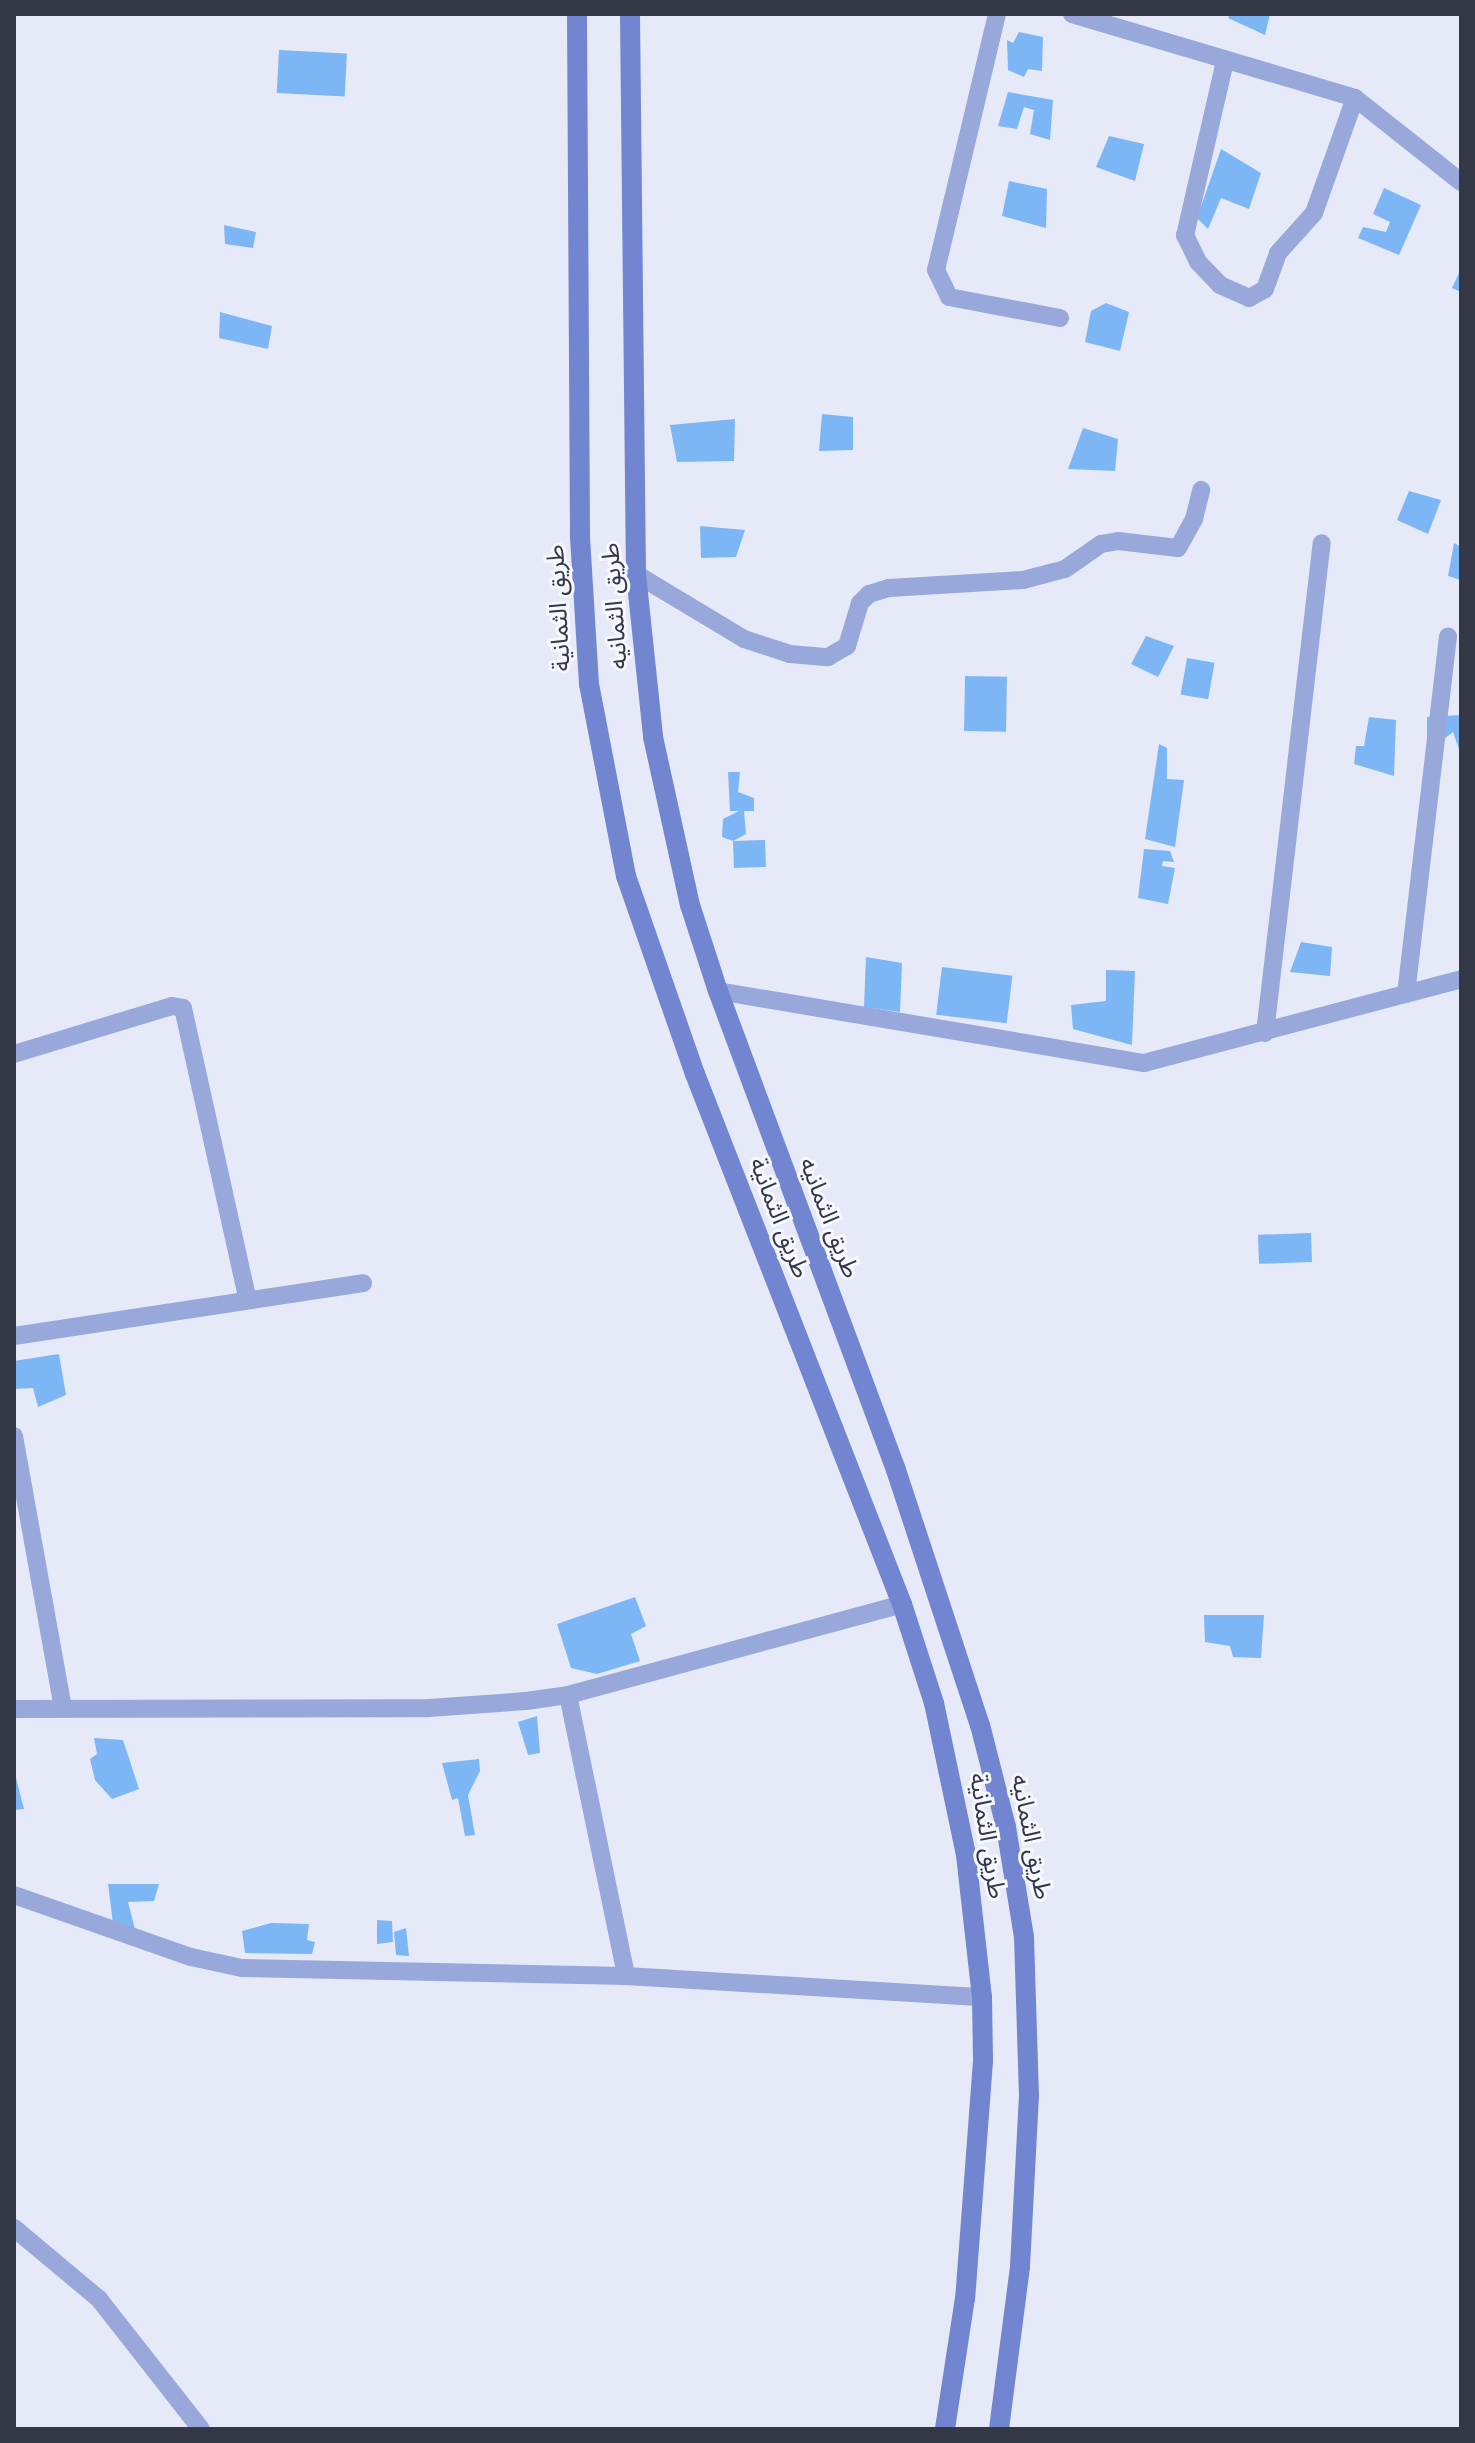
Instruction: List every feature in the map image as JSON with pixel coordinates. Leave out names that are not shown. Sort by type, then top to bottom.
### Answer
[{"type":"street","name":"طريق الثمانية","points":[[577,14],[581,552],[589,684],[626,876],[695,1074],[902,1604],[953,1782],[982,1997],[983,2061],[965,2298],[945,2429]]},
{"type":"street","name":"طريق الثمانيه","points":[[630,14],[636,574],[653,737],[690,905],[718,991],[896,1470],[980,1725],[1006,1827],[1024,1937],[1029,2095],[1020,2267],[999,2429]]},
{"type":"street","points":[[997,14],[936,270],[949,297],[1060,318]]},
{"type":"street","points":[[1072,14],[1355,98],[1461,182]]},
{"type":"street","points":[[1225,61],[1185,235],[1198,262],[1220,285],[1249,298],[1265,289],[1278,253],[1314,213],[1355,98]]},
{"type":"street","points":[[636,574],[744,639],[790,654],[828,657],[847,646],[860,603],[869,594],[1035,577],[1065,569],[1101,544],[1118,541],[1178,548],[1194,519],[1201,490]]},
{"type":"street","points":[[1265,1033],[1322,543]]},
{"type":"street","points":[[1406,994],[1448,636]]},
{"type":"street","points":[[718,991],[1124,1062],[1169,1060],[1461,979]]},
{"type":"street","points":[[14,1054],[172,1006],[183,1008],[248,1300]]},
{"type":"street","points":[[14,1336],[363,1283]]},
{"type":"street","points":[[14,1436],[63,1708]]},
{"type":"street","points":[[14,1709],[429,1708],[568,1695],[902,1604]]},
{"type":"street","points":[[568,1695],[626,1976]]},
{"type":"street","points":[[14,1895],[227,1966],[626,1976],[982,1997]]},
{"type":"street","points":[[14,2228],[77,2275],[117,2318],[201,2429]]},
{"type":"building","points":[[1230,14],[1270,14],[1265,35],[1228,18]]},
{"type":"building","points":[[1019,32],[1043,37],[1042,71],[1028,69],[1024,77],[1008,70],[1007,40],[1013,43]]},
{"type":"building","points":[[279,50],[347,54],[345,96],[277,93]]},
{"type":"building","points":[[1008,92],[1053,100],[1050,140],[1030,134],[1034,110],[1024,107],[1017,129],[998,126]]},
{"type":"building","points":[[1109,136],[1144,144],[1135,181],[1096,167]]},
{"type":"building","points":[[1221,149],[1261,173],[1249,209],[1221,198],[1208,229],[1197,218]]},
{"type":"building","points":[[1009,181],[1047,189],[1046,228],[1002,216]]},
{"type":"building","points":[[1384,188],[1421,205],[1399,255],[1358,238],[1363,227],[1386,232],[1390,222],[1373,214]]},
{"type":"building","points":[[224,225],[256,232],[253,248],[225,244]]},
{"type":"building","points":[[1461,269],[1461,292],[1452,288]]},
{"type":"building","points":[[1106,303],[1129,312],[1120,351],[1085,342],[1091,311]]},
{"type":"building","points":[[220,312],[272,326],[268,349],[219,338]]},
{"type":"building","points":[[822,414],[853,417],[853,450],[819,451]]},
{"type":"building","points":[[735,419],[734,461],[677,462],[670,425]]},
{"type":"building","points":[[1083,428],[1118,439],[1115,471],[1068,469]]},
{"type":"building","points":[[1409,491],[1441,500],[1428,534],[1397,520]]},
{"type":"building","points":[[700,526],[745,530],[736,557],[701,558]]},
{"type":"building","points":[[1454,543],[1461,547],[1461,580],[1448,576]]},
{"type":"building","points":[[1146,636],[1174,646],[1158,677],[1131,664]]},
{"type":"building","points":[[1187,658],[1215,663],[1208,699],[1181,694]]},
{"type":"building","points":[[965,676],[1007,677],[1006,732],[964,731]]},
{"type":"building","points":[[1461,715],[1461,755],[1453,732],[1427,752],[1427,717]]},
{"type":"building","points":[[1369,717],[1396,720],[1394,776],[1354,764],[1356,746],[1364,746]]},
{"type":"building","points":[[1159,744],[1167,748],[1167,779],[1184,780],[1175,847],[1145,839]]},
{"type":"building","points":[[728,772],[740,772],[738,792],[754,798],[754,811],[744,811],[746,834],[733,841],[722,837],[723,819],[739,811],[730,811]]},
{"type":"building","points":[[765,840],[766,867],[734,868],[733,841]]},
{"type":"building","points":[[1144,849],[1170,851],[1174,862],[1163,861],[1162,866],[1175,868],[1168,904],[1138,898]]},
{"type":"building","points":[[1301,942],[1332,947],[1330,976],[1290,972]]},
{"type":"building","points":[[866,957],[902,963],[900,1012],[864,1007]]},
{"type":"building","points":[[942,967],[1012,976],[1007,1023],[936,1015]]},
{"type":"building","points":[[1106,970],[1135,971],[1132,1045],[1073,1029],[1071,1005],[1106,1001]]},
{"type":"building","points":[[1311,1233],[1312,1262],[1259,1264],[1258,1235]]},
{"type":"building","points":[[59,1354],[66,1395],[38,1407],[33,1388],[14,1389],[14,1361]]},
{"type":"building","points":[[635,1597],[646,1626],[631,1634],[640,1661],[597,1674],[571,1668],[557,1624]]},
{"type":"building","points":[[1204,1615],[1264,1615],[1261,1658],[1233,1657],[1230,1646],[1205,1642]]},
{"type":"building","points":[[537,1716],[540,1753],[528,1755],[518,1722]]},
{"type":"building","points":[[94,1738],[123,1740],[139,1789],[112,1799],[95,1780],[90,1759],[97,1754]]},
{"type":"building","points":[[479,1759],[480,1771],[468,1795],[475,1835],[465,1836],[458,1798],[452,1800],[442,1763]]},
{"type":"building","points":[[14,1770],[24,1809],[14,1810]]},
{"type":"building","points":[[108,1884],[159,1884],[154,1901],[128,1902],[135,1929],[113,1923]]},
{"type":"building","points":[[377,1920],[392,1921],[393,1942],[377,1944]]},
{"type":"building","points":[[271,1923],[309,1924],[307,1940],[315,1942],[312,1954],[245,1953],[242,1931]]},
{"type":"building","points":[[406,1928],[409,1956],[396,1955],[394,1932]]}]
